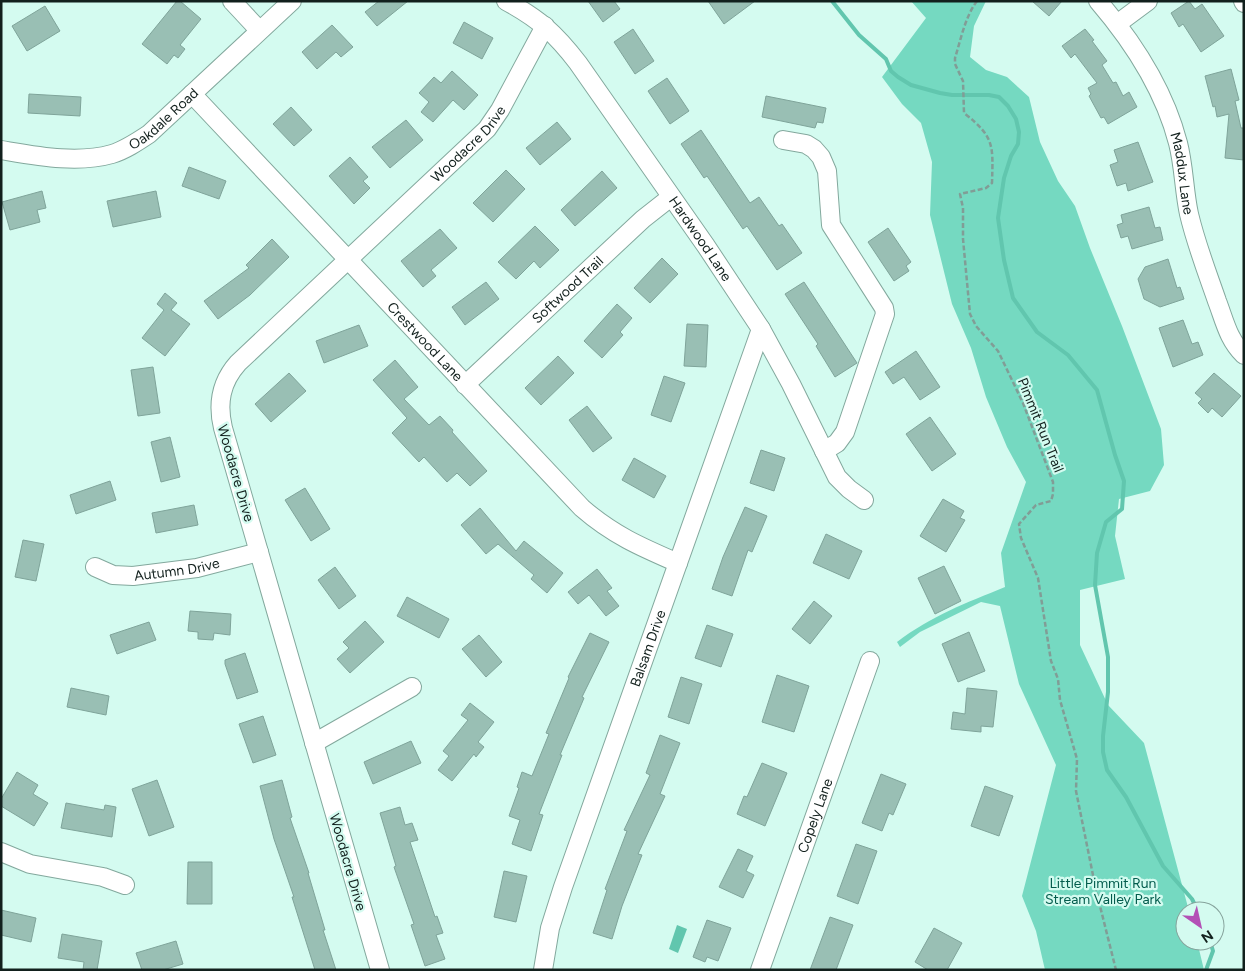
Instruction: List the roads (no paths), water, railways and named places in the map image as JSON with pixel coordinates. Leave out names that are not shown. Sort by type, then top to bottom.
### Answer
[{"type":"street","points":[[232,1],[259,30]]},
{"type":"street","name":"Oakdale Road","points":[[1,150],[72,159],[92,158],[113,153],[132,145],[149,134],[292,1]]},
{"type":"street","name":"Hardwood Lane","points":[[506,1],[545,26],[578,63],[761,328],[792,384],[837,477],[864,500]]},
{"type":"street","name":"Maddux Lane","points":[[1098,1],[1138,52],[1155,82],[1168,111],[1178,141],[1189,212],[1201,257],[1229,337],[1244,355]]},
{"type":"street","points":[[1117,24],[1148,1]]},
{"type":"street","name":"Woodacre Drive","points":[[380,970],[221,419],[221,393],[228,376],[238,363],[487,129],[500,110],[545,26]]},
{"type":"street","name":"Crestwood Lane","points":[[192,94],[566,492],[597,521],[625,540],[678,563]]},
{"type":"street","points":[[783,140],[806,144],[821,157],[827,171],[831,225],[884,308],[885,314],[845,432],[837,443],[824,451]]},
{"type":"street","name":"Softwood Trail","points":[[465,385],[643,218],[671,197]]},
{"type":"street","name":"Balsam Drive","points":[[543,970],[550,928],[563,887],[761,328]]},
{"type":"street","name":"Autumn Drive","points":[[95,567],[113,575],[133,576],[197,568],[259,552]]},
{"type":"street","name":"Copely Lane","points":[[760,970],[870,661]]},
{"type":"street","points":[[314,743],[412,687]]},
{"type":"street","points":[[1,852],[30,864],[103,877],[125,885]]},
{"type":"waterway","points":[[832,1],[859,35],[886,59],[891,71],[898,77],[911,85],[940,93],[999,97],[1008,106],[1016,119],[1019,132],[1018,144],[1011,156],[1004,178],[998,218],[1004,260],[1013,298],[1037,332],[1068,355],[1097,390],[1124,481],[1122,509],[1106,522],[1097,553],[1095,585],[1108,657],[1108,692],[1103,736],[1103,752],[1107,770],[1126,797],[1163,866],[1193,901]]},
{"type":"waterway","points":[[1206,970],[1213,951]]},
{"type":"park label","name":"Little Pimmit Run Stream Valley Park","points":[[1103,892]]}]
